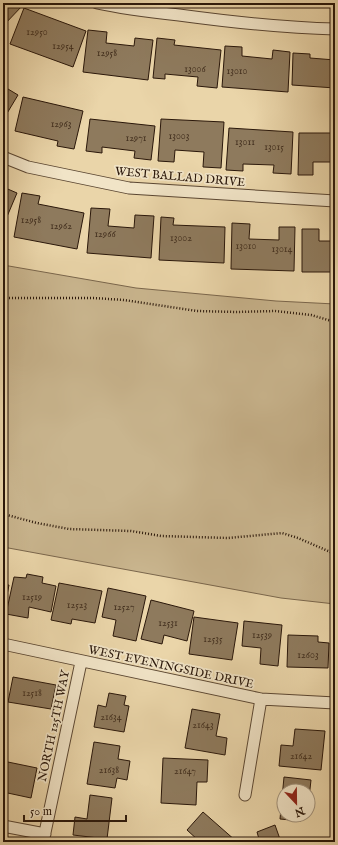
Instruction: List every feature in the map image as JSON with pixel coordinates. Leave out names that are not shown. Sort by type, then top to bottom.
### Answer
[{"type":"street","points":[[97,3],[114,7],[197,18],[298,28],[335,29]]},
{"type":"street","name":"WEST BALLAD DRIVE","points":[[3,157],[28,167],[128,188],[335,201]]},
{"type":"street","name":"WEST EVENINGSIDE DRIVE","points":[[3,644],[81,662],[261,699],[335,703]]},
{"type":"street","name":"NORTH 125TH WAY","points":[[44,838],[81,662]]},
{"type":"street","points":[[245,795],[261,699]]},
{"type":"street","points":[[3,826],[44,838]]},
{"type":"path","points":[[3,298],[94,298],[124,300],[197,310],[236,312],[275,311],[311,315],[335,322]]},
{"type":"path","points":[[3,514],[37,524],[69,529],[131,531],[161,536],[228,538],[282,533],[298,538],[335,554]]},
{"type":"shaded area","points":[[3,265],[136,288],[276,301],[335,304],[335,604],[281,598],[3,547]]},
{"type":"building","points":[[3,3],[20,3],[23,5],[3,26]]},
{"type":"building","points":[[24,8],[86,31],[73,67],[10,44]]},
{"type":"building","points":[[88,30],[107,32],[106,43],[134,46],[135,38],[153,40],[148,80],[83,72]]},
{"type":"building","points":[[157,38],[175,40],[174,45],[221,50],[217,88],[197,86],[198,77],[165,74],[165,79],[153,78]]},
{"type":"building","points":[[225,46],[242,47],[242,56],[272,59],[273,50],[290,52],[288,92],[222,87]]},
{"type":"building","points":[[293,53],[310,54],[310,58],[335,60],[335,88],[292,85]]},
{"type":"building","points":[[3,86],[18,95],[3,120]]},
{"type":"building","points":[[23,97],[83,111],[74,149],[57,146],[58,141],[15,131]]},
{"type":"building","points":[[90,119],[155,126],[151,160],[134,158],[135,151],[102,147],[102,153],[86,151]]},
{"type":"building","points":[[161,119],[224,122],[221,168],[203,167],[204,152],[175,150],[174,162],[158,161]]},
{"type":"building","points":[[229,128],[293,132],[291,174],[273,173],[274,165],[243,164],[243,171],[226,170]]},
{"type":"building","points":[[299,133],[335,133],[335,162],[313,162],[313,175],[298,175]]},
{"type":"building","points":[[3,187],[17,193],[3,226]]},
{"type":"building","points":[[22,193],[40,196],[38,204],[84,213],[77,249],[14,237]]},
{"type":"building","points":[[91,208],[110,209],[108,226],[134,228],[135,215],[154,216],[151,258],[87,253]]},
{"type":"building","points":[[161,217],[174,218],[173,225],[225,227],[224,263],[159,260]]},
{"type":"building","points":[[232,223],[250,224],[249,239],[279,240],[279,227],[295,227],[294,271],[231,269]]},
{"type":"building","points":[[302,229],[319,229],[319,241],[335,241],[335,272],[302,272]]},
{"type":"building","points":[[27,574],[43,577],[42,583],[56,586],[51,612],[29,607],[28,618],[6,614],[14,577],[26,578]]},
{"type":"building","points":[[59,583],[102,591],[95,623],[72,619],[71,624],[51,620]]},
{"type":"building","points":[[3,585],[9,585],[4,610],[3,609]]},
{"type":"building","points":[[108,588],[146,596],[136,641],[113,636],[116,620],[102,617]]},
{"type":"building","points":[[151,600],[194,611],[187,641],[164,635],[162,644],[141,639]]},
{"type":"building","points":[[194,617],[238,623],[232,660],[189,654]]},
{"type":"building","points":[[244,621],[282,625],[278,666],[260,664],[261,648],[242,646]]},
{"type":"building","points":[[288,635],[318,636],[318,642],[329,643],[328,668],[287,667]]},
{"type":"building","points":[[13,677],[56,685],[51,709],[8,702]]},
{"type":"building","points":[[109,693],[126,696],[124,705],[129,706],[124,732],[94,727],[98,705],[106,707]]},
{"type":"building","points":[[192,709],[220,714],[216,736],[227,738],[225,755],[185,748]]},
{"type":"building","points":[[295,729],[325,731],[321,770],[279,766],[281,745],[293,746]]},
{"type":"building","points":[[94,742],[120,746],[118,759],[130,761],[127,780],[117,778],[115,788],[87,784]]},
{"type":"building","points":[[163,758],[208,760],[207,782],[197,782],[196,805],[161,803]]},
{"type":"building","points":[[3,761],[37,768],[31,798],[3,792]]},
{"type":"building","points":[[284,777],[311,780],[311,783],[283,783]]},
{"type":"building","points":[[90,795],[112,798],[107,839],[73,835],[75,817],[87,819]]},
{"type":"building","points":[[203,812],[236,841],[198,842],[199,841],[187,830]]},
{"type":"building","points":[[275,825],[281,842],[252,842],[259,839],[257,832]]}]
